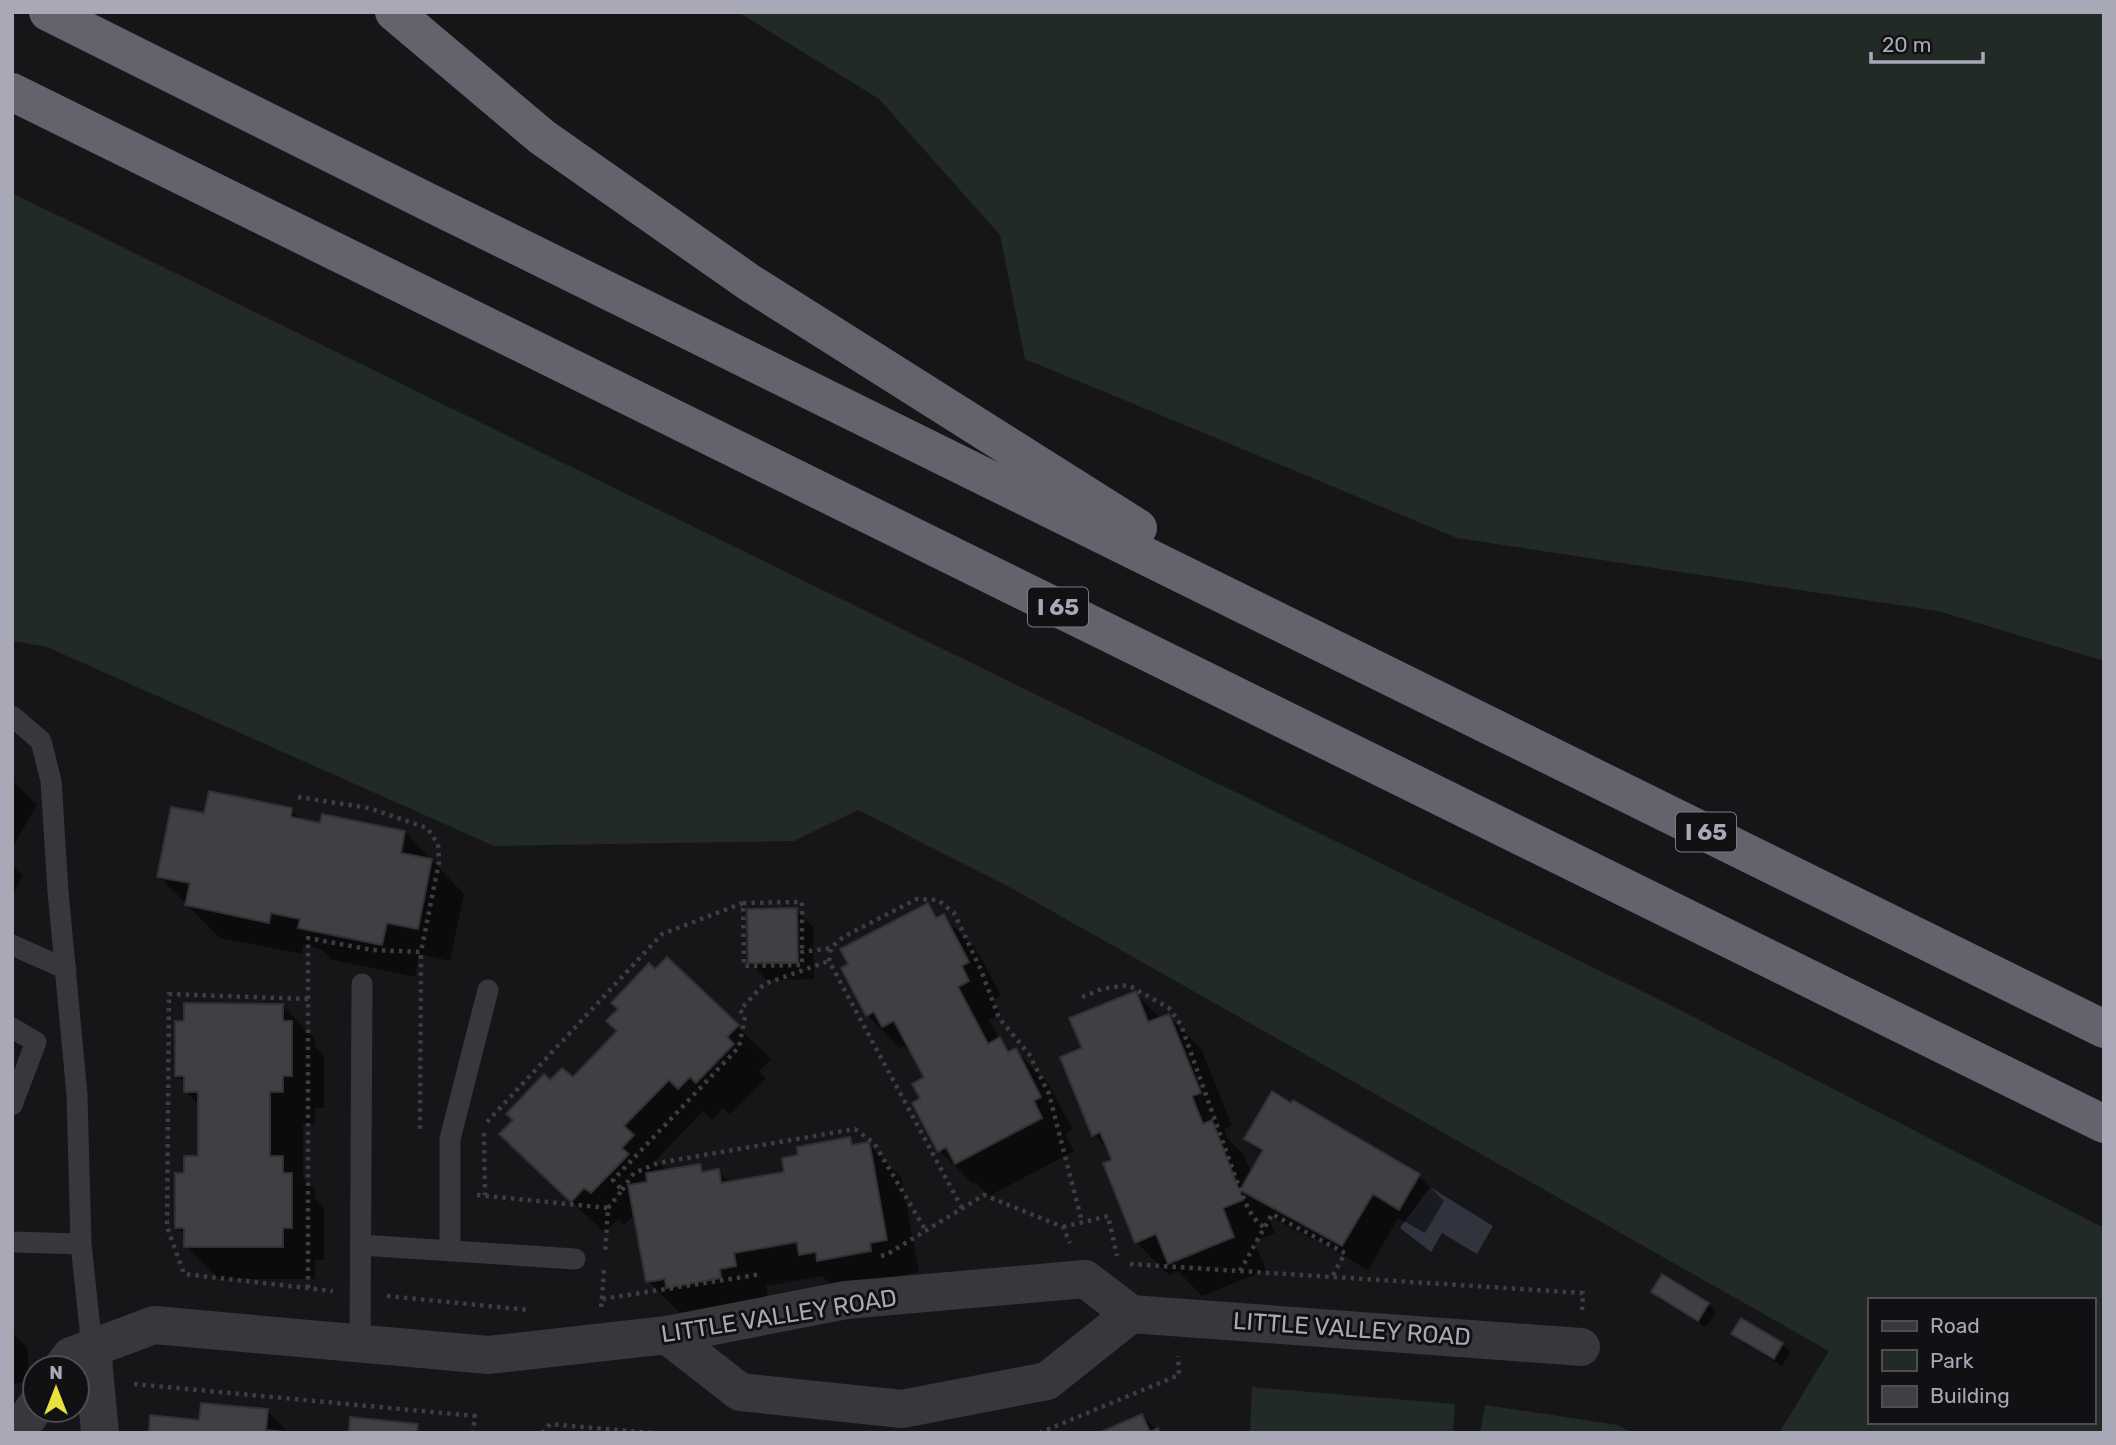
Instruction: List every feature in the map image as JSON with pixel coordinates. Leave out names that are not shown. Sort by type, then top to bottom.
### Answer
[{"type":"highway","name":"I 65","points":[[48,12],[422,200],[2104,1029]]},
{"type":"highway","points":[[394,12],[541,137],[750,283],[1308,636]]},
{"type":"highway","name":"I 65","points":[[12,92],[2104,1124]]},
{"type":"street","points":[[667,1335],[740,1392],[902,1409],[1047,1381],[1131,1314],[1085,1279]]},
{"type":"street","name":"LITTLE VALLEY ROAD","points":[[91,1362],[155,1325],[488,1355],[667,1335],[846,1300],[1085,1279]]},
{"type":"street","name":"LITTLE VALLEY ROAD","points":[[1131,1314],[1581,1346]]},
{"type":"street","points":[[91,1398],[100,1433]]},
{"type":"lane","points":[[12,716],[41,741],[51,781],[77,1095],[83,1354]]},
{"type":"lane","points":[[12,945],[66,969]]},
{"type":"lane","points":[[360,1344],[362,984]]},
{"type":"lane","points":[[450,1251],[450,1139],[488,990]]},
{"type":"lane","points":[[12,1028],[36,1042],[12,1105]]},
{"type":"lane","points":[[12,1242],[81,1244]]},
{"type":"lane","points":[[361,1245],[575,1259]]},
{"type":"path","points":[[298,797],[369,808],[427,828],[438,844],[439,862],[421,952],[419,1133]]},
{"type":"path","points":[[802,952],[831,948],[843,937],[917,898],[939,900],[954,913],[981,970],[999,1018],[1029,1054],[1049,1094],[1082,1222]]},
{"type":"path","points":[[485,1195],[484,1126],[662,934],[743,904],[802,902],[802,968]]},
{"type":"path","points":[[743,904],[744,966],[802,968]]},
{"type":"path","points":[[308,1288],[308,938],[372,950],[421,952]]},
{"type":"path","points":[[831,948],[829,961],[962,1208]]},
{"type":"path","points":[[622,1190],[613,1180],[739,1047],[745,1017],[740,1010],[764,984],[802,968],[829,961]]},
{"type":"path","points":[[1082,997],[1102,989],[1128,985],[1169,1008],[1181,1025],[1240,1190],[1250,1211],[1264,1227]]},
{"type":"path","points":[[308,999],[169,993],[167,1227],[184,1274],[536,1311]]},
{"type":"path","points":[[601,1310],[608,1208],[634,1173],[659,1163],[855,1129],[874,1143],[926,1230]]},
{"type":"path","points":[[450,1192],[608,1208]]},
{"type":"path","points":[[873,1257],[886,1255],[984,1195],[1063,1227],[1108,1216],[1119,1263],[1583,1293],[1581,1346]]},
{"type":"path","points":[[1240,1271],[1272,1214],[1345,1253],[1332,1277]]},
{"type":"path","points":[[1063,1227],[1085,1279]]},
{"type":"path","points":[[601,1299],[764,1274]]},
{"type":"path","points":[[1039,1433],[1179,1375],[1176,1316]]},
{"type":"path","points":[[91,1370],[134,1384],[475,1416],[474,1433]]},
{"type":"path","points":[[541,1433],[550,1424],[652,1433]]},
{"type":"green space","points":[[738,12],[2104,12],[2104,661],[1938,611],[1457,538],[1025,359],[1000,235],[879,99]]},
{"type":"green space","points":[[12,193],[1670,1005],[2104,1228],[2104,1433],[1779,1433],[1829,1351],[1013,889],[858,810],[794,841],[494,846],[47,647],[12,641]]},
{"type":"green space","points":[[1252,1387],[1455,1404],[1453,1433],[1250,1433]]},
{"type":"green space","points":[[1485,1405],[1618,1425],[1633,1433],[1480,1433]]},
{"type":"shaded area","points":[[1430,1187],[1493,1226],[1477,1254],[1442,1233],[1431,1252],[1400,1228]]},
{"type":"building","points":[[209,791],[292,808],[291,817],[320,823],[322,814],[405,831],[401,853],[432,859],[418,929],[387,923],[382,945],[298,928],[300,919],[271,913],[269,923],[185,905],[190,883],[157,877],[171,807],[204,813]]},
{"type":"building","points":[[928,903],[936,918],[944,914],[969,962],[962,966],[969,981],[958,987],[988,1044],[1000,1037],[1008,1052],[1016,1048],[1041,1097],[1034,1101],[1042,1118],[955,1164],[946,1147],[938,1152],[912,1103],[920,1098],[912,1084],[924,1077],[894,1021],[882,1027],[874,1012],[866,1016],[841,968],[848,964],[840,949]]},
{"type":"building","points":[[797,908],[798,963],[748,963],[747,909]]},
{"type":"building","points":[[667,957],[739,1025],[727,1037],[734,1044],[696,1083],[690,1077],[678,1089],[669,1080],[624,1126],[634,1135],[622,1148],[629,1154],[591,1193],[584,1188],[571,1202],[499,1134],[513,1120],[506,1114],[544,1074],[550,1080],[562,1068],[573,1077],[617,1031],[606,1021],[618,1009],[611,1003],[649,963],[655,969]]},
{"type":"building","points":[[1136,991],[1148,1022],[1169,1014],[1201,1093],[1192,1096],[1203,1124],[1212,1120],[1243,1200],[1223,1208],[1234,1237],[1168,1264],[1156,1234],[1135,1243],[1103,1163],[1112,1160],[1100,1132],[1092,1136],[1060,1057],[1082,1048],[1069,1018]]},
{"type":"building","points":[[184,1003],[283,1004],[283,1021],[292,1021],[292,1076],[283,1076],[283,1092],[270,1092],[270,1156],[283,1156],[283,1173],[292,1173],[292,1228],[283,1228],[283,1247],[184,1247],[184,1228],[175,1228],[175,1173],[184,1173],[184,1156],[198,1156],[198,1092],[184,1092],[184,1076],[175,1076],[175,1021],[184,1021]]},
{"type":"building","points":[[1272,1091],[1291,1103],[1293,1100],[1420,1174],[1399,1210],[1373,1194],[1342,1246],[1240,1190],[1263,1150],[1244,1139]]},
{"type":"building","points":[[850,1137],[852,1145],[869,1142],[887,1240],[870,1243],[871,1251],[817,1261],[816,1252],[799,1255],[797,1242],[734,1253],[736,1266],[720,1269],[721,1278],[666,1288],[665,1279],[646,1282],[628,1185],[647,1182],[646,1173],[700,1164],[702,1172],[719,1169],[721,1183],[784,1172],[782,1158],[798,1155],[797,1147]]},
{"type":"building","points":[[1662,1274],[1709,1303],[1698,1321],[1651,1292]]},
{"type":"building","points":[[1741,1318],[1783,1343],[1774,1359],[1731,1334]]},
{"type":"building","points":[[201,1403],[268,1409],[266,1430],[296,1433],[149,1433],[150,1415],[199,1420]]},
{"type":"building","points":[[1142,1414],[1150,1432],[1158,1428],[1160,1433],[1098,1433]]},
{"type":"building","points":[[350,1417],[418,1424],[417,1433],[349,1433]]}]
